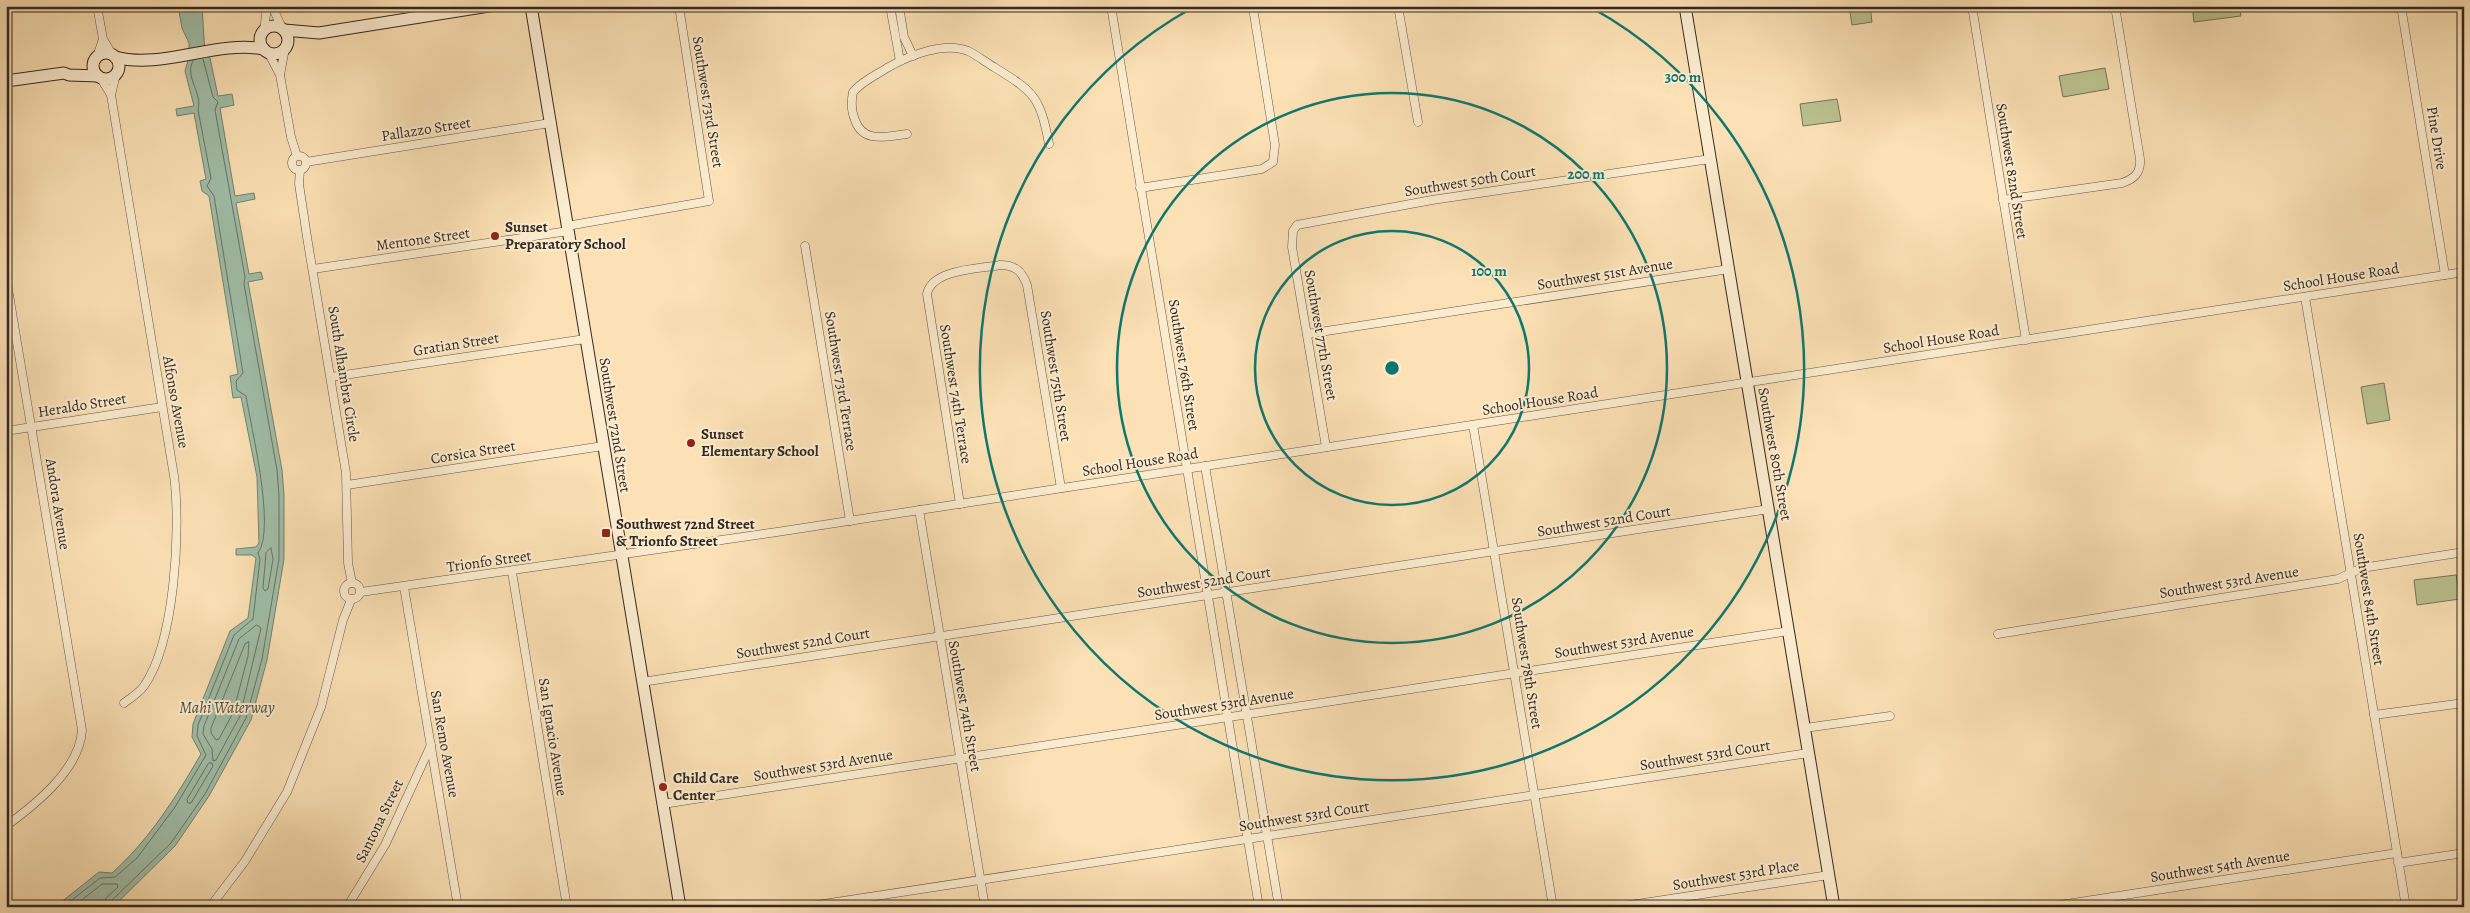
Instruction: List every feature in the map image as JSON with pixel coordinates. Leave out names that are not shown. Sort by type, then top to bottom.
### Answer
[{"type":"street","points":[[97,6],[102,39],[93,67],[99,77]]},
{"type":"street","points":[[267,6],[261,42],[280,75],[291,137],[298,156]]},
{"type":"street","points":[[272,6],[288,37],[280,75]]},
{"type":"street","points":[[6,82],[64,73],[109,78],[138,61],[237,46],[275,54],[286,47],[319,33],[489,6]]},
{"type":"street","name":"Southwest 72nd Street","points":[[531,6],[680,907]]},
{"type":"street","name":"Southwest 73rd Street","points":[[679,6],[709,201]]},
{"type":"street","points":[[890,6],[900,61]]},
{"type":"street","points":[[899,6],[904,37],[912,56]]},
{"type":"street","name":"Southwest 76th Street","points":[[1111,6],[1258,907]]},
{"type":"street","points":[[1398,6],[1418,122]]},
{"type":"street","name":"Southwest 80th Street","points":[[1685,6],[1834,907]]},
{"type":"street","name":"Southwest 82nd Street","points":[[1972,6],[2026,340]]},
{"type":"street","points":[[2003,200],[2122,183],[2136,175],[2140,160],[2115,6]]},
{"type":"street","name":"Pine Drive","points":[[2401,6],[2445,275]]},
{"type":"street","points":[[1140,188],[1262,169],[1273,162],[1275,145],[1253,8]]},
{"type":"street","points":[[893,24],[901,22]]},
{"type":"street","points":[[237,46],[273,26],[319,33]]},
{"type":"street","points":[[102,39],[118,62],[117,72]]},
{"type":"street","points":[[907,134],[879,137],[866,136],[858,128],[853,116],[852,99],[854,90],[900,61],[912,56],[955,48],[968,51],[1017,80],[1033,97],[1042,114],[1048,144]]},
{"type":"street","points":[[64,73],[68,69],[85,65],[106,53],[138,61]]},
{"type":"street","name":"Alfonso Avenue","points":[[117,72],[111,95],[177,500],[177,522],[169,607],[162,640],[149,677],[140,690],[124,702]]},
{"type":"street","name":"Alfonso Avenue","points":[[99,77],[111,95]]},
{"type":"street","name":"Pallazzo Street","points":[[306,162],[550,124]]},
{"type":"street","points":[[298,156],[303,157],[306,162],[305,166],[300,170],[295,169],[291,164],[293,158],[298,156]]},
{"type":"street","name":"Southwest 50th Court","points":[[1294,227],[1306,221],[1432,200],[1710,159]]},
{"type":"street","name":"South Alhambra Circle","points":[[300,170],[299,184],[347,485],[348,563],[352,583]]},
{"type":"street","name":"Mentone Street","points":[[312,269],[567,228],[709,201]]},
{"type":"street","name":"Southwest 77th Street","points":[[1294,227],[1292,247],[1326,448]]},
{"type":"street","name":"Southwest 73rd Terrace","points":[[805,246],[850,521]]},
{"type":"street","name":"Southwest 74th Terrace","points":[[960,504],[928,311],[928,288],[940,276],[1000,265],[1010,266],[1018,270]]},
{"type":"street","name":"Southwest 51st Avenue","points":[[1307,334],[1728,269]]},
{"type":"street","name":"Southwest 75th Street","points":[[1018,270],[1025,280],[1028,292],[1061,488]]},
{"type":"street","name":"School House Road","points":[[621,555],[2464,272]]},
{"type":"street","name":"Andora Avenue","points":[[6,277],[80,713],[81,736],[75,757],[68,769],[32,805],[6,826]]},
{"type":"street","name":"Southwest 84th Street","points":[[2305,296],[2406,907]]},
{"type":"street","name":"Gratian Street","points":[[330,377],[585,339]]},
{"type":"street","name":"Heraldo Street","points":[[6,431],[162,407]]},
{"type":"street","name":"Southwest 78th Street","points":[[1473,425],[1553,907]]},
{"type":"street","name":"Corsica Street","points":[[347,485],[603,446]]},
{"type":"street","points":[[1205,466],[1278,907]]},
{"type":"street","name":"Southwest 52nd Court","points":[[642,682],[1769,509]]},
{"type":"street","name":"Southwest 74th Street","points":[[919,510],[985,907]]},
{"type":"street","name":"Southwest 53rd Avenue","points":[[1998,634],[2338,579],[2362,568],[2464,552]]},
{"type":"street","name":"Trionfo Street","points":[[361,592],[621,555]]},
{"type":"street","name":"San Ignacio Avenue","points":[[512,572],[567,907]]},
{"type":"street","points":[[352,583],[359,586],[361,592],[358,598],[351,600],[344,591],[346,586],[352,583]]},
{"type":"street","name":"San Remo Avenue","points":[[404,587],[458,907]]},
{"type":"street","points":[[213,906],[270,823],[287,792],[321,707],[343,620],[351,600]]},
{"type":"street","name":"Southwest 53rd Avenue","points":[[663,804],[1789,631]]},
{"type":"street","points":[[2374,716],[2464,702]]},
{"type":"street","points":[[1805,728],[1890,716]]},
{"type":"street","name":"Santona Street","points":[[347,907],[385,845],[431,745]]},
{"type":"street","name":"Southwest 53rd Court","points":[[804,907],[1808,753]]},
{"type":"street","name":"Southwest 54th Avenue","points":[[2047,907],[2397,853]]},
{"type":"street","points":[[2398,864],[2464,853]]},
{"type":"street","name":"Southwest 53rd Place","points":[[1617,907],[1829,875]]},
{"type":"shaded area","points":[[1849,6],[1870,6],[1872,22],[1852,25]]},
{"type":"shaded area","points":[[2192,6],[2239,6],[2241,16],[2194,22]]},
{"type":"shaded area","points":[[2105,68],[2109,89],[2063,97],[2059,76]]},
{"type":"shaded area","points":[[1837,99],[1841,121],[1803,126],[1800,104]]},
{"type":"shaded area","points":[[2384,383],[2390,420],[2367,424],[2361,387]]},
{"type":"shaded area","points":[[2456,575],[2460,599],[2417,605],[2414,580]]},
{"type":"water","name":"Mahi Waterway","points":[[178,6],[202,6],[205,54],[210,58],[218,96],[232,94],[234,105],[220,108],[235,196],[254,193],[255,199],[236,203],[249,274],[261,272],[263,279],[248,282],[282,470],[284,559],[267,660],[251,720],[209,796],[175,846],[113,907],[55,907],[99,872],[112,873],[126,860],[161,817],[201,754],[192,737],[193,724],[230,631],[248,618],[256,558],[252,555],[236,555],[236,549],[256,547],[259,543],[257,477],[241,397],[233,398],[230,376],[238,374],[209,196],[202,191],[200,181],[206,179],[194,113],[177,116],[176,109],[194,106],[185,71],[189,57],[189,43],[182,28]]},
{"type":"place","name":"Sunset Preparatory School","points":[[495,236]]},
{"type":"place","name":"Sunset Elementary School","points":[[691,443]]},
{"type":"place","name":"Southwest 72nd Street & Trionfo Street","points":[[606,533]]},
{"type":"place","name":"Child Care Center","points":[[663,787]]}]
